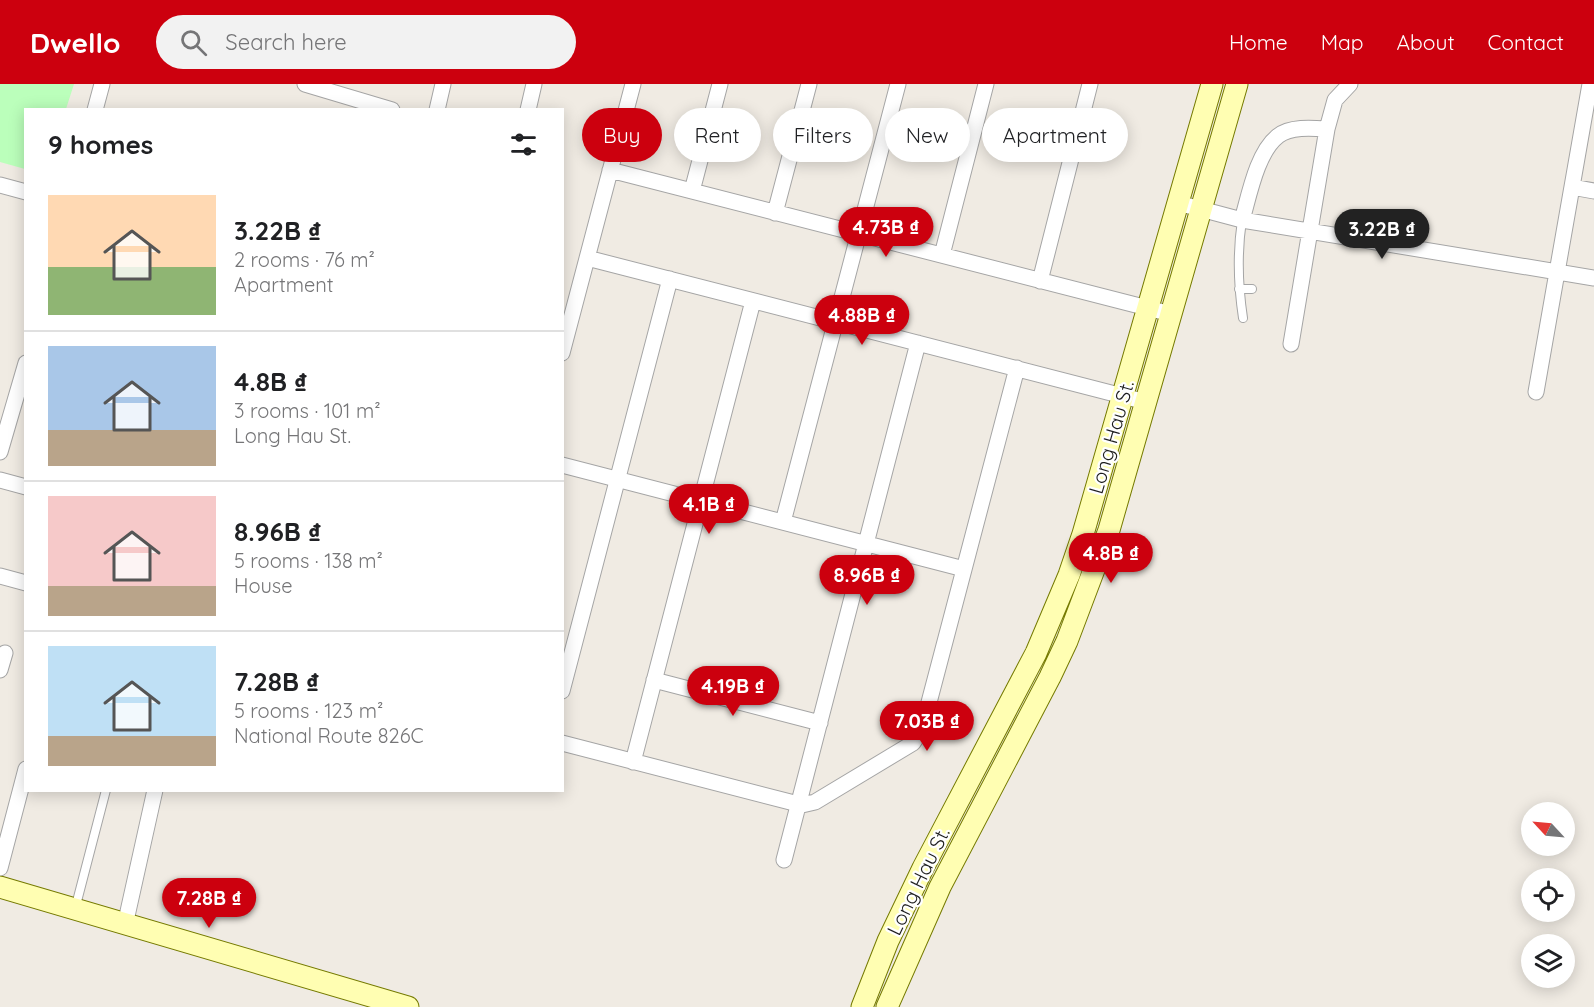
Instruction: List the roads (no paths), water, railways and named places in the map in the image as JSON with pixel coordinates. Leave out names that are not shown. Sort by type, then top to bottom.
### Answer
[{"type":"main road","name":"Long Hau St.","points":[[862,1007],[905,905],[1036,653],[1053,614],[1083,534],[1212,84]]},
{"type":"main road","name":"Long Hau St.","points":[[887,1007],[940,887],[1045,688],[1067,641],[1109,530],[1237,84]]},
{"type":"main road","points":[[0,887],[408,1007]]},
{"type":"street","points":[[96,108],[102,84]]},
{"type":"street","points":[[304,84],[353,91],[388,108]]},
{"type":"street","points":[[437,108],[443,84]]},
{"type":"street","points":[[528,108],[534,84]]},
{"type":"street","points":[[564,345],[633,84]]},
{"type":"street","points":[[692,191],[720,84]]},
{"type":"street","points":[[775,213],[809,84]]},
{"type":"street","points":[[783,522],[898,84]]},
{"type":"street","points":[[942,255],[986,84]]},
{"type":"street","points":[[1040,280],[1090,84]]},
{"type":"street","points":[[1291,344],[1327,129],[1335,100],[1350,84]]},
{"type":"street","points":[[1536,392],[1590,84]]},
{"type":"street","points":[[1242,220],[1252,185],[1267,147],[1279,134],[1300,129],[1327,129]]},
{"type":"street","points":[[610,170],[1171,314]]},
{"type":"street","points":[[0,185],[24,191]]},
{"type":"street","points":[[1572,187],[1594,191]]},
{"type":"street","points":[[1178,203],[1242,220],[1594,278]]},
{"type":"street","points":[[587,258],[1146,402]]},
{"type":"street","points":[[564,683],[670,279]]},
{"type":"street","points":[[633,762],[753,301]]},
{"type":"street","points":[[784,860],[918,343]]},
{"type":"street","points":[[564,744],[798,805],[815,802],[919,737],[1017,368]]},
{"type":"street","points":[[0,452],[24,370]]},
{"type":"street","points":[[564,466],[964,569]]},
{"type":"street","points":[[0,480],[24,486]]},
{"type":"street","points":[[0,576],[24,582]]},
{"type":"street","points":[[0,670],[5,653]]},
{"type":"street","points":[[654,680],[820,723]]},
{"type":"street","points":[[0,868],[24,778]]},
{"type":"street","points":[[125,925],[155,792]]},
{"type":"lane","points":[[1242,220],[1239,242],[1239,289],[1243,318]]},
{"type":"lane","points":[[1239,289],[1252,289]]},
{"type":"lane","points":[[74,910],[105,792]]}]
